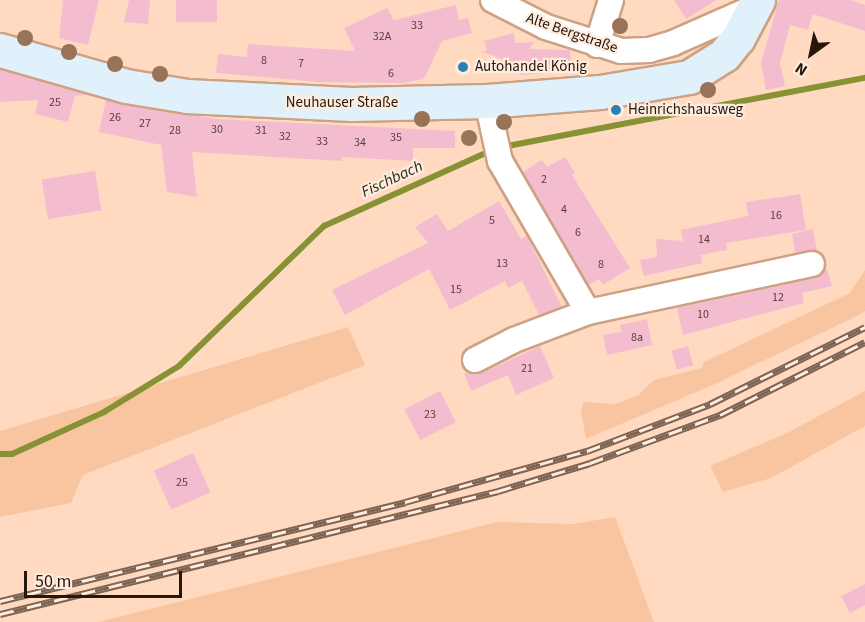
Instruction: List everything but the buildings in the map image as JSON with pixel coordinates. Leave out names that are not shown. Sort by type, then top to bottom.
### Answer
[{"type":"main road","name":"Neuhauser Straße","points":[[0,50],[126,86],[187,96],[339,104],[487,101],[600,92],[689,77],[724,55],[756,4]]},
{"type":"street","name":"Alte Bergstraße","points":[[493,0],[546,27],[621,51],[650,50],[756,4]]},
{"type":"street","points":[[597,45],[611,0]]},
{"type":"street","points":[[487,101],[496,150],[588,312]]},
{"type":"street","points":[[475,360],[514,340],[588,312],[812,264]]},
{"type":"shaded area","points":[[865,270],[865,311],[859,315],[715,384],[586,439],[581,410],[584,402],[615,404],[638,395],[654,380],[702,368],[704,362],[850,293]]},
{"type":"shaded area","points":[[348,327],[365,365],[83,475],[71,503],[0,517],[0,431]]},
{"type":"shaded area","points":[[865,391],[865,426],[771,478],[723,492],[710,466],[787,433]]},
{"type":"shaded area","points":[[615,517],[654,622],[98,622],[497,522],[573,524]]},
{"type":"waterway","name":"Fischbach","points":[[502,147],[865,78]]},
{"type":"waterway","name":"Fischbach","points":[[0,454],[12,454],[104,412],[179,366],[324,226],[492,150]]},
{"type":"railway","points":[[0,601],[405,502],[587,451],[710,404],[865,327]]},
{"type":"railway","points":[[0,614],[498,491],[590,463],[720,415],[865,342]]},
{"type":"place","name":"Autohandel König","points":[[463,67]]},
{"type":"place","name":"Heinrichshausweg","points":[[616,110]]}]
